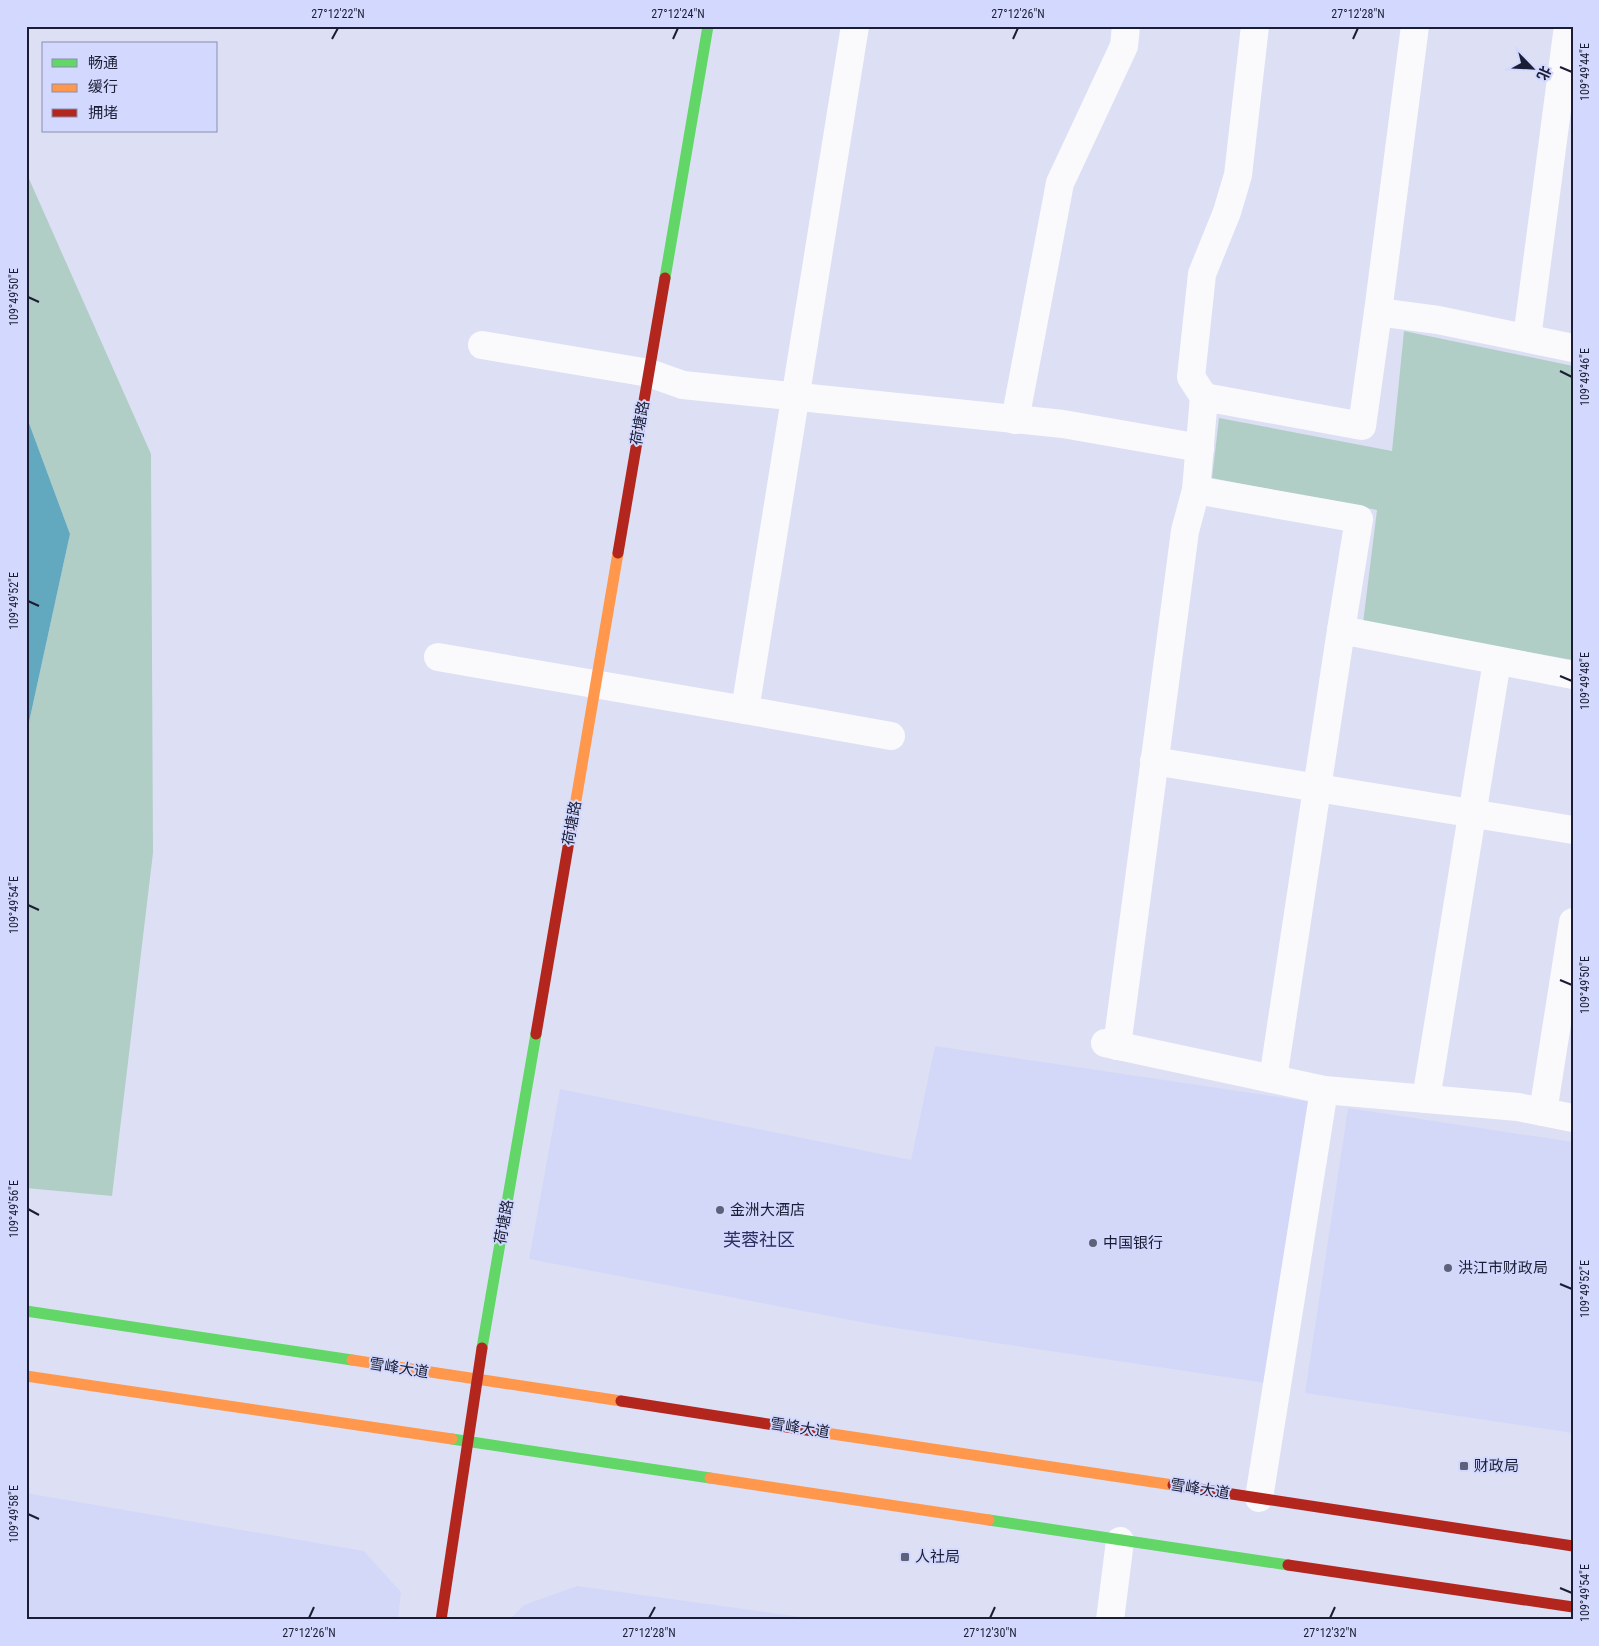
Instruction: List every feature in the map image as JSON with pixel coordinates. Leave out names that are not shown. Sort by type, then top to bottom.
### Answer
[{"type":"main road","name":"荷塘路","points":[[441,1620],[477,1379],[708,26]]},
{"type":"main road","name":"雪峰大道","points":[[26,1311],[1573,1546]]},
{"type":"main road","points":[[26,1376],[468,1440],[1120,1541],[1573,1608]]},
{"type":"street","points":[[745,710],[855,26]]},
{"type":"street","points":[[1015,420],[1060,183],[1124,46],[1126,26]]},
{"type":"street","points":[[1255,26],[1238,175],[1227,212],[1202,274],[1190,377],[1204,397],[1196,490],[1185,531],[1154,761],[1111,1044],[1324,1090],[1518,1107],[1573,1118]]},
{"type":"street","points":[[1204,397],[1362,426],[1415,26]]},
{"type":"street","points":[[1527,338],[1568,26]]},
{"type":"street","points":[[1378,312],[1438,320],[1573,348]]},
{"type":"street","points":[[482,345],[649,373],[684,385],[1062,424],[1200,448]]},
{"type":"street","points":[[1196,490],[1359,519],[1273,1079]]},
{"type":"street","points":[[1341,630],[1573,675]]},
{"type":"street","points":[[438,657],[891,736]]},
{"type":"street","points":[[1426,1099],[1497,661]]},
{"type":"street","points":[[1154,761],[1573,830]]},
{"type":"street","points":[[1543,1112],[1573,922]]},
{"type":"street","points":[[1259,1498],[1324,1090]]},
{"type":"street","points":[[1110,1620],[1120,1541]]},
{"type":"shaded area","points":[[26,415],[70,534],[26,736]]},
{"type":"shaded area","name":"中国银行","points":[[935,1046],[1312,1102],[1266,1383],[882,1326],[529,1259],[560,1089],[911,1160]]},
{"type":"shaded area","name":"洪江市财政局","points":[[1348,1108],[1573,1142],[1573,1433],[1305,1393]]},
{"type":"shaded area","points":[[26,1493],[364,1551],[401,1592],[398,1620],[26,1620]]},
{"type":"shaded area","points":[[577,1586],[823,1620],[509,1620],[524,1605]]},
{"type":"green space","points":[[26,172],[151,454],[153,853],[112,1196],[26,1188],[26,736],[70,534],[26,415]]},
{"type":"green space","points":[[1404,331],[1573,366],[1573,660],[1363,623],[1377,510],[1212,478],[1219,418],[1392,451]]},
{"type":"traffic: fast","points":[[665,278],[708,26]]},
{"type":"traffic: fast","points":[[482,1348],[536,1034]]},
{"type":"traffic: fast","points":[[26,1311],[352,1360]]},
{"type":"traffic: fast","points":[[452,1439],[710,1478]]},
{"type":"traffic: fast","points":[[989,1520],[1288,1565]]},
{"type":"traffic: slow","points":[[574,812],[618,553]]},
{"type":"traffic: slow","points":[[352,1360],[621,1401]]},
{"type":"traffic: slow","points":[[26,1376],[452,1439]]},
{"type":"traffic: slow","points":[[819,1432],[1173,1485]]},
{"type":"traffic: slow","points":[[710,1478],[989,1520]]},
{"type":"traffic: jam","points":[[618,553],[665,278]]},
{"type":"traffic: jam","points":[[536,1034],[574,812]]},
{"type":"traffic: jam","points":[[441,1620],[482,1348]]},
{"type":"traffic: jam","points":[[621,1401],[819,1432]]},
{"type":"traffic: jam","points":[[1173,1485],[1573,1546]]},
{"type":"traffic: jam","points":[[1288,1565],[1573,1607]]},
{"type":"place","name":"金洲大酒店","points":[[720,1210]]},
{"type":"place","name":"中国银行","points":[[1093,1243]]},
{"type":"place","name":"洪江市财政局","points":[[1448,1268]]},
{"type":"place","name":"财政局","points":[[1464,1466]]},
{"type":"place","name":"人社局","points":[[905,1557]]},
{"type":"district","name":"芙蓉社区","points":[[759,1239]]}]
